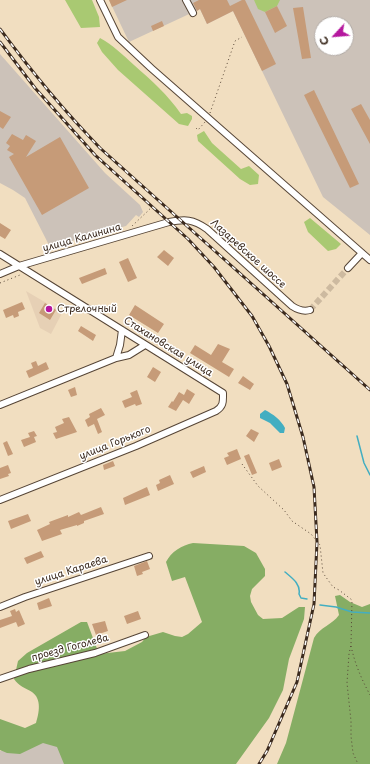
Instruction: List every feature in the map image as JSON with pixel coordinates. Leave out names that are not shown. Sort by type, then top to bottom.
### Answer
[{"type":"street","points":[[100,0],[118,37],[370,260]]},
{"type":"street","points":[[186,0],[193,13]]},
{"type":"street","name":"Лазаревское шоссе","points":[[169,222],[192,220],[199,223],[292,306],[305,312],[310,310]]},
{"type":"street","name":"улица Калинина","points":[[0,274],[19,266],[169,222]]},
{"type":"street","points":[[348,268],[362,253]]},
{"type":"street","name":"Стахановская улица","points":[[0,254],[68,298],[223,393]]},
{"type":"street","points":[[116,358],[122,330]]},
{"type":"street","points":[[0,405],[116,358],[129,355],[145,345]]},
{"type":"street","name":"улица Горького","points":[[0,500],[136,446],[216,411],[221,408],[223,404],[223,393]]},
{"type":"street","name":"улица Караева","points":[[0,607],[25,597],[149,556]]},
{"type":"street","name":"проезд Гоголева","points":[[0,679],[29,669],[94,653],[145,635]]},
{"type":"path","points":[[196,128],[198,130],[209,118],[235,41],[242,37]]},
{"type":"path","points":[[132,226],[150,209],[148,207]]},
{"type":"path","points":[[0,283],[20,276]]},
{"type":"path","points":[[242,464],[258,486],[284,510],[292,521],[311,534],[320,545],[323,573],[333,587],[352,600],[351,645],[347,683],[353,753],[358,764]]},
{"type":"path","points":[[351,645],[359,675],[370,695]]},
{"type":"shaded area","points":[[109,0],[370,0],[370,235],[323,197],[233,11],[207,24],[200,9],[129,42]]},
{"type":"shaded area","points":[[0,54],[105,173],[140,205],[143,212],[139,217],[136,215],[126,226],[50,247],[25,198],[0,183]]},
{"type":"shaded area","points":[[26,291],[60,311],[61,315],[51,334],[40,328]]},
{"type":"shaded area","points":[[54,729],[66,764],[0,764],[0,751]]},
{"type":"green space","points":[[65,0],[92,0],[99,17],[100,27],[81,28]]},
{"type":"green space","points":[[254,0],[280,0],[277,6],[265,12],[258,9]]},
{"type":"green space","points":[[100,38],[118,50],[153,82],[171,100],[181,114],[187,113],[192,116],[188,126],[179,124],[118,70],[102,52],[97,43]]},
{"type":"green space","points":[[204,131],[212,143],[241,169],[249,166],[259,175],[258,184],[250,185],[240,179],[198,141],[197,135]]},
{"type":"green space","points":[[310,218],[341,244],[336,249],[328,251],[308,232],[304,222]]},
{"type":"green space","points":[[193,543],[244,546],[256,553],[265,569],[265,576],[252,589],[250,596],[251,602],[258,615],[263,619],[282,618],[299,607],[305,607],[304,619],[289,659],[283,690],[269,718],[236,764],[64,764],[57,747],[43,743],[20,754],[7,753],[0,750],[0,719],[25,728],[36,723],[39,711],[37,698],[32,692],[20,685],[14,679],[18,661],[27,653],[81,622],[87,622],[99,654],[125,651],[142,642],[146,637],[163,632],[182,637],[202,622],[185,577],[172,581],[166,562],[177,550],[185,545]]},
{"type":"green space","points":[[340,595],[350,602],[362,607],[370,604],[370,764],[277,764],[286,743],[314,638],[319,631],[339,615],[335,596]]},
{"type":"water","points":[[265,410],[274,415],[281,422],[285,428],[284,433],[280,433],[270,423],[260,418],[260,414]]},
{"type":"building","points":[[109,0],[127,0],[112,7]]},
{"type":"building","points":[[199,0],[227,0],[230,6],[245,0],[276,64],[262,71],[233,11],[207,24],[200,9],[197,11],[193,3]]},
{"type":"building","points":[[277,6],[287,26],[275,33],[265,12]]},
{"type":"building","points":[[303,7],[311,58],[302,59],[293,8]]},
{"type":"building","points":[[162,21],[164,26],[153,31],[151,26]]},
{"type":"building","points":[[314,90],[359,184],[350,188],[304,95]]},
{"type":"building","points":[[361,104],[370,120],[370,144],[351,109]]},
{"type":"building","points":[[0,111],[11,117],[3,129],[0,127]]},
{"type":"building","points":[[12,134],[23,140],[26,135],[36,141],[26,157],[60,137],[89,188],[42,215],[9,157],[14,154],[7,150],[10,146],[6,143]]},
{"type":"building","points":[[0,223],[11,230],[5,239],[0,236]]},
{"type":"building","points":[[164,250],[174,258],[168,266],[157,257]]},
{"type":"building","points":[[128,258],[137,278],[128,282],[119,262]]},
{"type":"building","points":[[105,268],[107,274],[82,284],[79,278]]},
{"type":"building","points":[[22,302],[25,309],[18,312],[19,316],[14,318],[13,315],[6,318],[3,310]]},
{"type":"building","points":[[45,303],[56,310],[50,320],[39,313]]},
{"type":"building","points":[[135,305],[164,324],[158,333],[129,315]]},
{"type":"building","points":[[81,326],[96,335],[93,341],[78,331]]},
{"type":"building","points":[[218,344],[230,349],[222,362],[234,369],[229,377],[190,353],[195,345],[211,355]]},
{"type":"building","points":[[36,361],[38,366],[46,362],[49,369],[29,378],[26,371],[33,368],[31,363]]},
{"type":"building","points":[[153,367],[161,372],[155,382],[147,377]]},
{"type":"building","points":[[243,376],[254,384],[250,390],[238,383]]},
{"type":"building","points":[[75,387],[77,395],[71,397],[68,390]]},
{"type":"building","points":[[187,389],[195,394],[189,404],[183,400],[176,411],[168,407],[179,392],[184,395]]},
{"type":"building","points":[[137,390],[142,404],[136,406],[135,404],[125,408],[122,401],[132,397],[130,393]]},
{"type":"building","points":[[101,408],[105,415],[97,419],[102,432],[98,434],[94,424],[88,427],[85,420],[90,417],[89,414]]},
{"type":"building","points":[[69,417],[77,432],[56,439],[53,433],[57,432],[55,427],[64,423],[62,419]]},
{"type":"building","points":[[251,429],[259,433],[254,442],[246,436]]},
{"type":"building","points":[[34,431],[37,436],[34,437],[36,442],[24,447],[21,440],[30,437],[28,433]]},
{"type":"building","points":[[7,441],[13,454],[8,456],[3,443]]},
{"type":"building","points":[[237,449],[241,459],[227,465],[224,458],[229,456],[227,453]]},
{"type":"building","points":[[249,454],[257,473],[252,475],[244,456]]},
{"type":"building","points":[[279,459],[282,467],[272,471],[269,463]]},
{"type":"building","points":[[113,461],[115,466],[104,470],[103,465]]},
{"type":"building","points":[[8,465],[11,473],[8,474],[9,476],[0,479],[0,468]]},
{"type":"building","points":[[204,466],[206,472],[193,478],[190,472]]},
{"type":"building","points":[[170,475],[174,484],[158,491],[156,485],[160,483],[159,480]]},
{"type":"building","points":[[147,487],[150,495],[125,505],[123,498]]},
{"type":"building","points":[[101,507],[104,514],[84,521],[84,523],[77,526],[60,530],[62,534],[42,541],[37,530],[50,524],[49,522],[68,515],[68,517],[79,512],[81,515]]},
{"type":"building","points":[[28,514],[31,521],[11,529],[8,521]]},
{"type":"building","points":[[41,551],[44,557],[27,564],[24,558]]},
{"type":"building","points":[[147,561],[150,569],[137,576],[134,566]]},
{"type":"building","points":[[49,598],[52,606],[39,610],[37,603]]},
{"type":"building","points":[[15,609],[16,612],[19,610],[25,624],[18,627],[16,622],[0,628],[0,620],[12,616],[10,611]]},
{"type":"building","points":[[138,611],[141,619],[127,624],[124,616]]},
{"type":"building","points":[[105,621],[108,631],[96,635],[92,624]]},
{"type":"waterway","points":[[357,436],[364,463],[370,475]]},
{"type":"waterway","points":[[285,572],[299,587],[299,594],[301,598],[307,599]]},
{"type":"waterway","points":[[320,605],[336,607],[352,612],[370,613]]},
{"type":"tunnel","points":[[310,310],[348,268]]},
{"type":"railway","points":[[0,29],[48,90],[100,148],[370,390]]},
{"type":"railway","points":[[0,42],[35,88],[95,155],[188,239],[214,267],[252,316],[269,346],[287,384],[303,437],[314,487],[317,542],[314,604],[297,682],[267,751],[259,764]]},
{"type":"place","name":"Стрелочный","points":[[49,309]]}]
